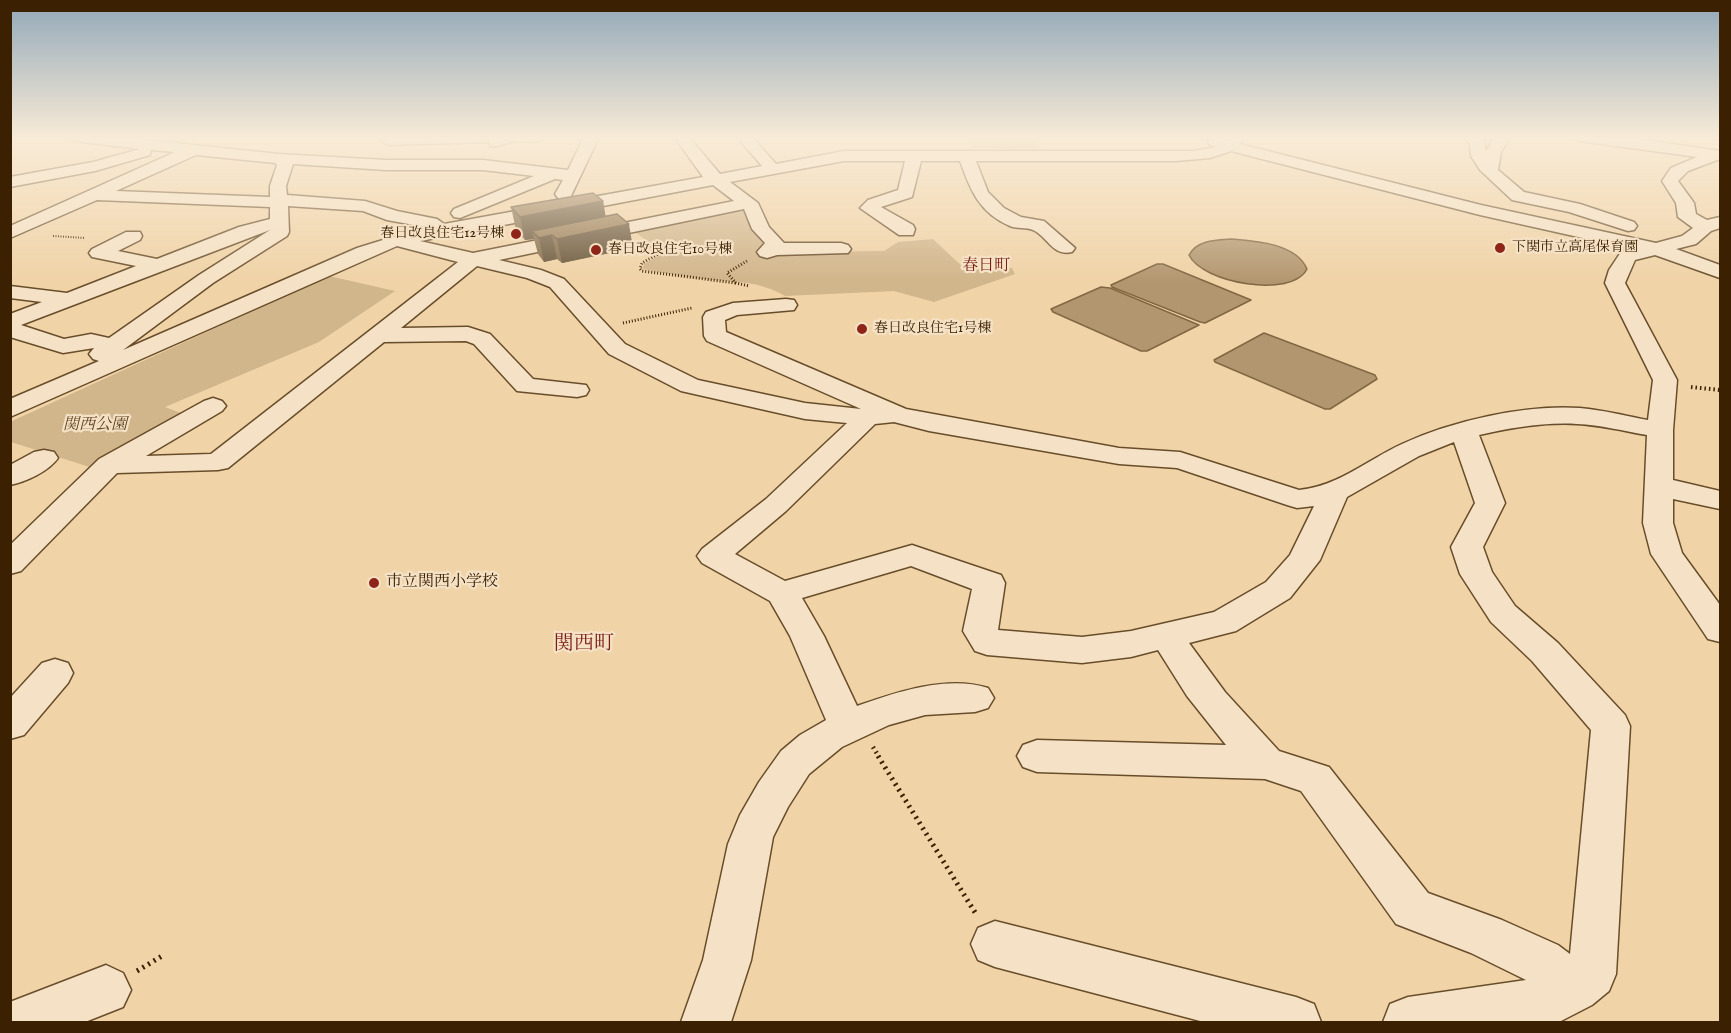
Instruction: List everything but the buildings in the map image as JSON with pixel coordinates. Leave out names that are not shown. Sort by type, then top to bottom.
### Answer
[{"type":"street","points":[[10,234],[116,185]]},
{"type":"street","points":[[10,409],[113,346],[206,279],[276,236],[280,231],[278,185]]},
{"type":"street","points":[[10,329],[63,346],[95,341],[113,346],[404,238],[528,185]]},
{"type":"street","points":[[556,210],[568,185]]},
{"type":"street","points":[[95,196],[279,208],[365,206],[432,227],[556,210],[684,185]]},
{"type":"street","points":[[723,185],[745,204],[752,207],[761,229],[775,242],[770,250]]},
{"type":"street","points":[[906,231],[870,207],[906,193],[908,185]]},
{"type":"street","points":[[977,185],[980,194],[998,212],[1016,222],[1038,225],[1065,248]]},
{"type":"street","points":[[1392,185],[1480,210],[1663,246]]},
{"type":"street","points":[[1504,185],[1518,196],[1591,213],[1720,272]]},
{"type":"street","points":[[1672,185],[1685,202],[1687,218],[1713,224]]},
{"type":"street","points":[[109,465],[218,462],[474,259],[745,204]]},
{"type":"street","points":[[10,322],[246,231],[279,208]]},
{"type":"street","points":[[1713,224],[1689,240],[1628,256],[1619,270],[1615,283],[1665,380],[1660,430],[1658,523],[1668,554],[1720,630]]},
{"type":"street","points":[[404,238],[414,245],[474,259],[557,283],[616,349],[690,386],[806,411],[882,416],[1119,456],[1180,460],[1297,499],[1315,499],[1349,487],[1425,443],[1500,423],[1554,416],[1578,416],[1660,430]]},
{"type":"street","points":[[126,239],[99,253],[161,265]]},
{"type":"street","points":[[770,250],[841,249]]},
{"type":"street","points":[[10,292],[69,299]]},
{"type":"street","points":[[786,305],[733,309],[714,317],[715,336],[882,416]]},
{"type":"street","points":[[377,335],[468,334],[482,339],[526,386],[577,390]]},
{"type":"street","points":[[10,564],[109,465],[213,406]]},
{"type":"street","points":[[853,725],[782,592],[713,556],[882,416]]},
{"type":"street","points":[[1408,1023],[1550,1002],[1575,988],[1592,974],[1611,726],[1545,652],[1503,614],[1476,574],[1467,548],[1490,503],[1464,432]]},
{"type":"street","points":[[10,477],[44,458]]},
{"type":"street","points":[[1658,484],[1685,493],[1720,500]]},
{"type":"street","points":[[782,592],[912,555],[989,582],[980,631],[987,642],[1082,650],[1131,644],[1224,622],[1278,590],[1304,560],[1335,492]]},
{"type":"street","points":[[1167,636],[1183,663],[1219,713],[1265,763]]},
{"type":"street","points":[[10,724],[56,674]]},
{"type":"street","points":[[706,1023],[714,1006],[740,903],[752,838],[771,799],[799,758],[816,745],[853,725],[926,701],[975,698]]},
{"type":"street","points":[[1037,756],[1265,763],[1315,779],[1412,909],[1485,936],[1541,962],[1575,988]]},
{"type":"street","points":[[995,944],[1296,1023]]},
{"type":"street","points":[[22,1023],[106,990]]},
{"type":"path","points":[[53,236],[126,239]]},
{"type":"path","points":[[736,283],[727,273],[770,250]]},
{"type":"path","points":[[642,263],[640,266],[642,271],[736,283],[758,289]]},
{"type":"path","points":[[599,328],[697,307]]},
{"type":"path","points":[[853,725],[995,944]]},
{"type":"green space","points":[[746,208],[779,252],[884,251],[898,242],[933,239],[966,270],[1012,268],[1015,274],[934,302],[894,291],[785,296],[768,288],[750,284],[643,269],[644,264],[663,253],[635,232],[638,228]]},
{"type":"green space","name":"関西公園","points":[[329,276],[395,291],[319,342],[165,407],[191,417],[99,470],[11,442],[10,422]]},
{"type":"shaded area","points":[[1231,239],[1274,245],[1294,254],[1302,260],[1307,269],[1298,278],[1284,283],[1247,284],[1211,273],[1197,265],[1189,255],[1192,250],[1202,244]]},
{"type":"shaded area","points":[[1157,264],[1163,264],[1251,300],[1205,323],[1111,285]]},
{"type":"shaded area","points":[[1101,287],[1110,288],[1199,325],[1147,351],[1141,351],[1053,312],[1051,309]]},
{"type":"shaded area","points":[[1264,333],[1375,375],[1377,379],[1330,409],[1325,409],[1215,362],[1214,360]]},
{"type":"place","name":"春日改良住宅12号棟","points":[[516,234]]},
{"type":"place","name":"下関市立高尾保育園","points":[[1500,248]]},
{"type":"place","name":"春日改良住宅10号棟","points":[[596,250]]},
{"type":"place","name":"春日改良住宅1号棟","points":[[862,329]]},
{"type":"place","name":"市立関西小学校","points":[[374,583]]},
{"type":"district","name":"春日町","points":[[986,267]]},
{"type":"district","name":"関西町","points":[[584,645]]}]
